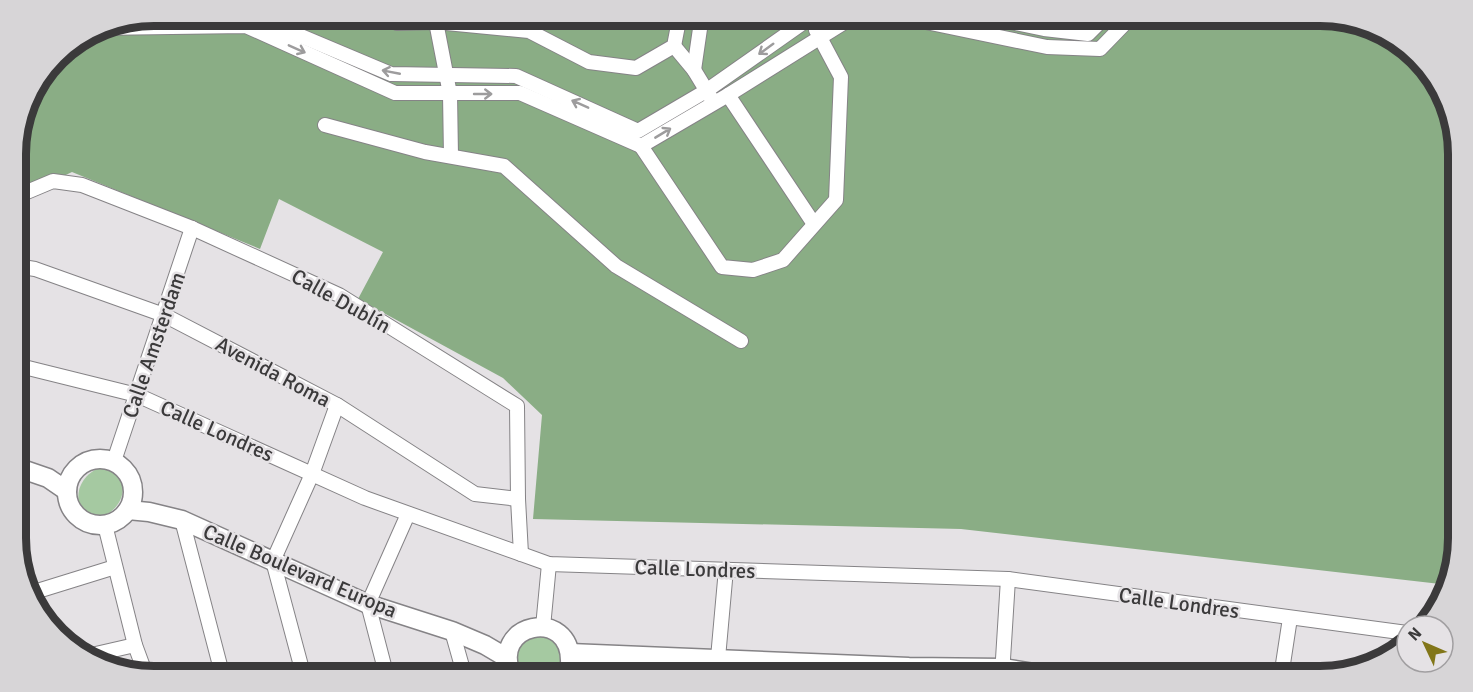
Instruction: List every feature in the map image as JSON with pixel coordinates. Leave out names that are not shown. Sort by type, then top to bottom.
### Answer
[{"type":"main road","points":[[94,459],[114,461],[130,476],[133,486],[131,504],[115,521],[105,525],[86,522],[72,509],[69,483],[77,468],[94,459]]},
{"type":"main road","points":[[26,470],[69,483]]},
{"type":"main road","name":"Calle Boulevard Europa","points":[[131,504],[149,512],[182,520],[368,604],[452,631],[508,653]]},
{"type":"main road","points":[[511,666],[508,653],[514,639],[522,632],[543,627],[561,635],[570,652],[569,666]]},
{"type":"main road","points":[[570,652],[616,666]]},
{"type":"street","points":[[133,28],[246,26],[395,93],[520,93],[641,146],[722,267],[753,270],[783,260],[836,200],[841,77],[815,26]]},
{"type":"street","points":[[277,26],[391,74],[516,76],[638,131],[710,97],[728,95],[837,26]]},
{"type":"street","points":[[437,26],[450,94],[451,156]]},
{"type":"street","points":[[477,26],[529,31],[589,62],[636,68],[674,46],[678,26]]},
{"type":"street","points":[[694,70],[700,26]]},
{"type":"street","points":[[641,146],[710,97],[800,26]]},
{"type":"street","points":[[945,26],[1047,47],[1100,49],[1122,26]]},
{"type":"street","points":[[1045,26],[1047,47]]},
{"type":"street","points":[[1059,26],[1088,34],[1096,26]]},
{"type":"street","points":[[674,46],[694,70],[710,97]]},
{"type":"street","points":[[728,95],[814,224]]},
{"type":"street","points":[[325,125],[425,152],[504,166],[616,266],[741,341]]},
{"type":"street","name":"Calle Dublín","points":[[26,192],[53,181],[82,185],[192,228],[339,295],[517,406],[521,555]]},
{"type":"street","name":"Calle Amsterdam","points":[[114,461],[192,228]]},
{"type":"street","name":"Avenida Roma","points":[[26,268],[164,315],[337,405],[475,494],[518,499]]},
{"type":"street","name":"Calle Londres","points":[[26,367],[137,395],[365,498],[549,564],[1008,579],[1395,631]]},
{"type":"street","points":[[301,666],[273,561],[312,474],[337,405]]},
{"type":"street","points":[[384,666],[368,604],[408,513]]},
{"type":"street","points":[[182,520],[220,666]]},
{"type":"street","points":[[105,525],[135,645],[143,666]]},
{"type":"street","points":[[543,627],[549,564]]},
{"type":"street","points":[[37,591],[115,567]]},
{"type":"street","points":[[717,666],[726,569]]},
{"type":"street","points":[[1002,666],[1008,579]]},
{"type":"street","points":[[1283,666],[1290,618]]},
{"type":"street","points":[[452,631],[462,666]]},
{"type":"street","points":[[98,653],[135,645]]},
{"type":"green space","points":[[145,26],[1328,26],[1352,30],[1383,43],[1410,63],[1421,76],[1438,105],[1446,137],[1448,154],[1448,538],[1441,580],[1439,584],[961,529],[533,519],[542,415],[503,378],[358,299],[383,252],[279,199],[260,249],[72,172],[26,194],[27,137],[32,112],[39,97],[47,82],[63,63],[82,47],[112,32]]},
{"type":"green space","points":[[108,466],[117,472],[121,480],[122,497],[111,511],[93,518],[84,512],[80,504],[78,496],[80,487],[90,473]]},
{"type":"green space","points":[[535,636],[543,637],[556,644],[562,656],[561,666],[518,666],[517,654],[529,639]]}]
